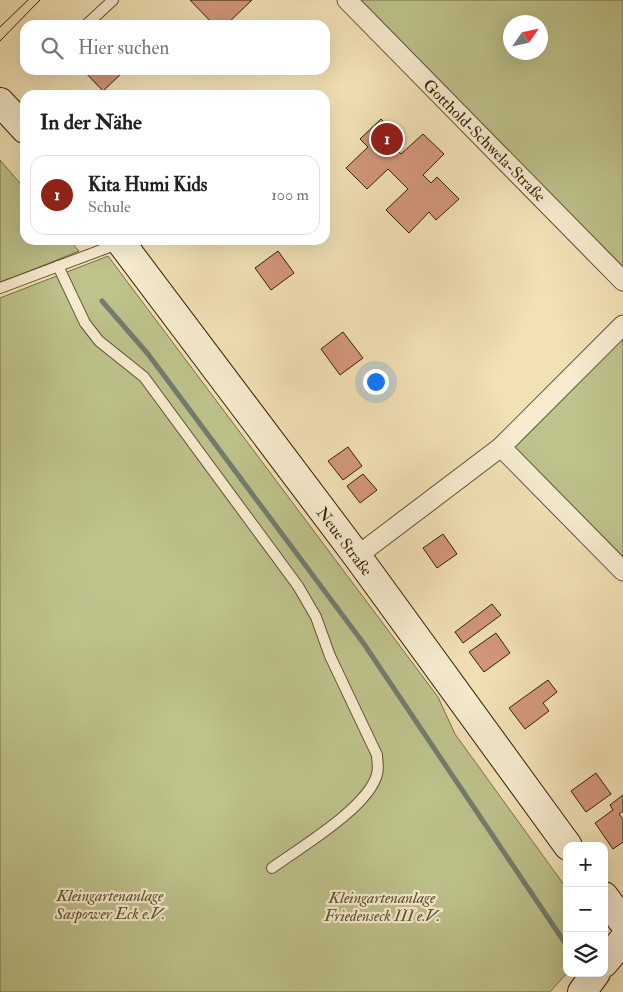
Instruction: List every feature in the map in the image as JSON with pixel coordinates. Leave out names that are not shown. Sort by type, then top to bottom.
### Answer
[{"type":"street","name":"Gotthold-Schwela-Straße","points":[[347,0],[623,280]]},
{"type":"street","points":[[0,102],[20,124]]},
{"type":"street","name":"Neue Straße","points":[[125,245],[357,556],[565,842]]},
{"type":"street","points":[[357,556],[501,446],[623,325]]},
{"type":"street","points":[[501,446],[623,571]]},
{"type":"street","points":[[608,901],[623,922]]},
{"type":"street","points":[[608,958],[623,940]]},
{"type":"street","points":[[582,992],[593,977]]},
{"type":"lane","points":[[91,20],[113,0]]},
{"type":"lane","points":[[0,288],[112,245]]},
{"type":"lane","points":[[58,266],[85,323],[100,341],[144,377],[298,586],[316,617],[330,656],[377,755],[378,772],[372,786],[358,804],[272,868]]},
{"type":"green space","points":[[359,0],[623,0],[623,267]]},
{"type":"green space","points":[[0,160],[20,183],[20,245],[74,245],[79,251],[0,283]]},
{"type":"green space","points":[[108,256],[438,697],[455,734],[563,884],[563,977],[550,992],[0,992],[0,298]]},
{"type":"green space","points":[[623,337],[623,563],[509,447]]},
{"type":"building","points":[[190,0],[252,0],[231,20],[209,20]]},
{"type":"building","points":[[88,75],[120,75],[104,90]]},
{"type":"building","points":[[381,119],[401,139],[393,146],[401,154],[423,134],[444,154],[423,175],[431,183],[437,177],[459,199],[436,220],[429,212],[409,233],[386,210],[408,189],[388,169],[367,189],[346,168],[368,147],[360,139]]},
{"type":"building","points":[[278,251],[294,273],[271,290],[255,268]]},
{"type":"building","points":[[343,332],[363,358],[340,375],[321,349]]},
{"type":"building","points":[[348,447],[362,466],[343,480],[328,461]]},
{"type":"building","points":[[363,474],[377,490],[360,503],[347,486]]},
{"type":"building","points":[[443,534],[457,554],[437,568],[423,548]]},
{"type":"building","points":[[492,604],[501,615],[463,643],[455,632]]},
{"type":"building","points":[[496,633],[510,653],[484,672],[469,652]]},
{"type":"building","points":[[548,680],[557,692],[543,703],[549,711],[525,729],[509,708]]},
{"type":"building","points":[[596,773],[611,794],[586,812],[571,791]]},
{"type":"building","points":[[623,795],[623,811],[619,814],[623,819],[623,842],[613,849],[595,823],[613,810],[610,805]]},
{"type":"waterway","points":[[102,301],[148,354],[364,644],[563,940]]},
{"type":"tram line","points":[[0,27],[28,0]]},
{"type":"tram line","points":[[20,20],[40,0]]},
{"type":"tram line","points":[[0,41],[20,20]]},
{"type":"place","name":"Kita Humi Kids","points":[[387,139]]},
{"type":"park label","name":"Kleingartenanlage Saspower Eck e.V.","points":[[110,904]]},
{"type":"park label","name":"Kleingartenanlage Friedenseck III e.V.","points":[[382,906]]}]
